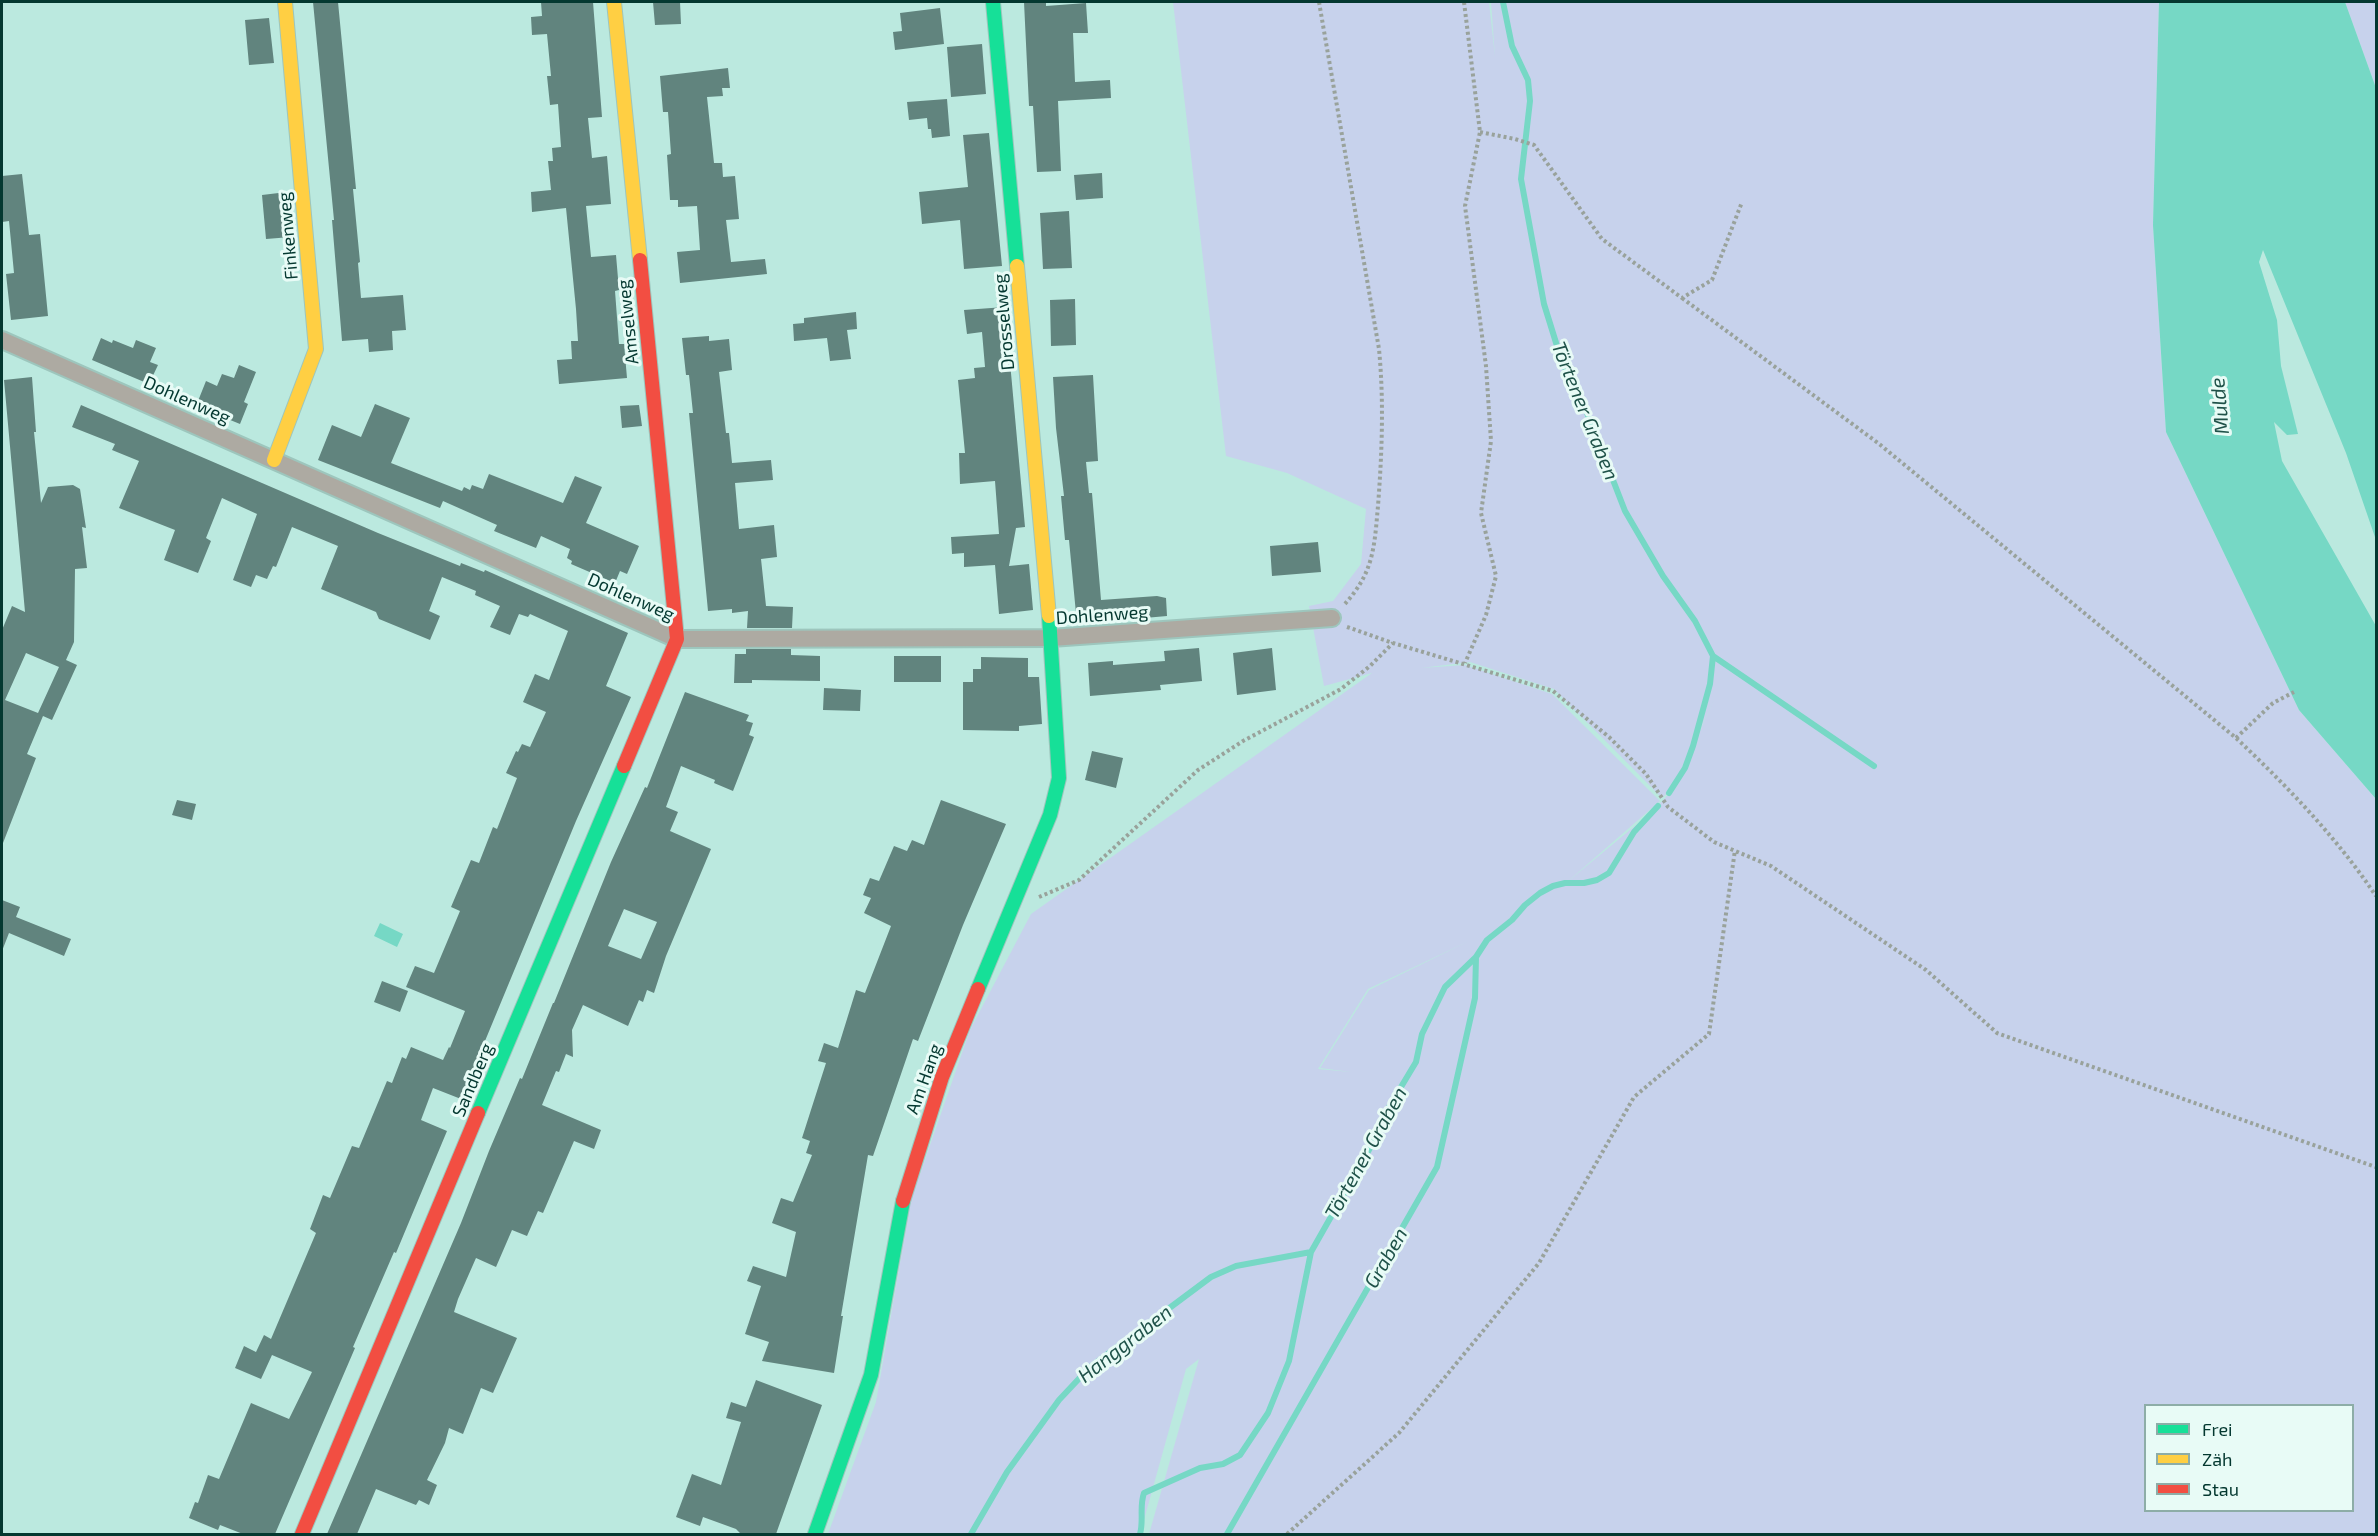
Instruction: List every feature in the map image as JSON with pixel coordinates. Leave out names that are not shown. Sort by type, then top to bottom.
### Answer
[{"type":"street","name":"Finkenweg","points":[[274,459],[316,349],[285,2]]},
{"type":"street","name":"Amselweg","points":[[614,2],[677,639]]},
{"type":"street","name":"Drosselweg","points":[[993,2],[1051,638]]},
{"type":"street","name":"Dohlenweg","points":[[2,340],[677,639],[1051,638],[1332,618]]},
{"type":"street","name":"Am Hang","points":[[814,1534],[871,1375],[903,1200],[942,1077],[1050,815],[1059,778],[1051,638]]},
{"type":"street","name":"Sandberg","points":[[302,1534],[677,639]]},
{"type":"path","points":[[1319,2],[1379,349],[1383,424],[1376,527],[1367,570],[1353,594],[1332,618],[1354,631],[1465,663],[1553,692],[1609,737],[1646,774],[1668,807],[1714,842],[1771,866],[1926,970],[1997,1033],[2376,1167]]},
{"type":"path","points":[[1464,2],[1480,132],[1465,206],[1486,366],[1491,441],[1481,513],[1496,576],[1486,615],[1465,663]]},
{"type":"path","points":[[1480,132],[1515,138],[1534,146],[1602,239],[1878,443],[2236,738],[2280,779],[2360,872],[2376,896]]},
{"type":"path","points":[[1682,298],[1712,280],[1742,202]]},
{"type":"path","points":[[1012,906],[1029,902],[1079,880],[1198,770],[1243,741],[1341,689],[1370,666],[1393,643]]},
{"type":"path","points":[[2236,738],[2273,703],[2294,692]]},
{"type":"path","points":[[1287,1534],[1399,1433],[1539,1263],[1634,1097],[1709,1034],[1735,850]]},
{"type":"shaded area","points":[[1173,2],[1489,2],[1495,57],[1491,2],[2159,2],[2153,225],[2166,432],[2299,710],[2376,799],[2376,1534],[1149,1534],[1199,1359],[1186,1369],[1140,1534],[828,1534],[876,1402],[911,1200],[970,1030],[1031,914],[1372,673],[1324,686],[1309,606],[1333,601],[1361,564],[1366,509],[1287,473],[1226,456]],"holes":[[[1470,662],[1554,689],[1662,798],[1673,787],[1714,700],[1674,788],[1654,810],[1566,883],[1660,801],[1552,694],[1465,665],[1421,668]],[[1469,941],[1369,990],[1320,1068],[1351,1072],[1318,1069],[1368,989]]]},
{"type":"shaded area","points":[[2345,2],[2376,2],[2376,88]]},
{"type":"water","name":"Mulde","points":[[2159,2],[2345,2],[2376,88],[2376,540],[2346,453],[2263,250],[2259,262],[2277,320],[2281,366],[2298,434],[2287,435],[2274,422],[2282,461],[2376,626],[2376,799],[2299,710],[2166,432],[2153,225]]},
{"type":"water","points":[[380,923],[403,934],[397,947],[374,936]]},
{"type":"building","points":[[313,2],[338,2],[356,189],[353,189],[361,298],[403,295],[406,330],[392,331],[393,350],[369,352],[368,339],[342,341],[332,220],[334,220]]},
{"type":"building","points":[[541,2],[593,2],[602,117],[588,118],[592,158],[607,156],[611,204],[586,206],[591,257],[616,255],[619,290],[615,291],[619,344],[624,344],[627,378],[559,384],[557,360],[572,359],[571,341],[578,341],[566,208],[532,212],[531,192],[551,190],[548,161],[553,161],[552,148],[561,147],[558,104],[550,105],[547,76],[551,76],[547,34],[532,35],[531,17],[542,16]]},
{"type":"building","points":[[653,2],[680,2],[681,24],[655,25]]},
{"type":"building","points":[[1024,2],[1046,2],[1046,6],[1086,3],[1088,33],[1073,33],[1075,82],[1110,80],[1111,98],[1058,101],[1061,171],[1037,172],[1033,106],[1029,106]]},
{"type":"building","points":[[940,8],[944,44],[895,50],[893,32],[902,31],[900,13]]},
{"type":"building","points":[[269,18],[274,63],[249,65],[245,20]]},
{"type":"building","points":[[982,44],[986,94],[951,97],[947,47]]},
{"type":"building","points":[[728,68],[730,88],[722,88],[723,96],[707,97],[714,163],[722,163],[723,177],[735,176],[739,219],[726,220],[731,262],[765,259],[767,274],[680,283],[677,252],[700,250],[697,206],[678,207],[678,200],[670,200],[667,155],[671,154],[668,112],[663,112],[660,76]]},
{"type":"building","points":[[947,99],[950,136],[932,138],[927,118],[909,120],[907,102]]},
{"type":"building","points":[[989,133],[1002,266],[964,269],[960,220],[922,224],[919,192],[968,187],[963,135]]},
{"type":"building","points":[[1102,173],[1103,198],[1076,200],[1074,175]]},
{"type":"building","points":[[22,174],[29,235],[40,234],[48,316],[11,320],[6,274],[14,273],[9,221],[2,222],[2,176]]},
{"type":"building","points":[[287,192],[291,237],[266,239],[262,195]]},
{"type":"building","points":[[1069,211],[1072,268],[1043,269],[1040,213]]},
{"type":"building","points":[[1075,299],[1076,345],[1051,346],[1050,300]]},
{"type":"building","points":[[1005,307],[1025,527],[1016,528],[1009,566],[1029,564],[1033,610],[999,614],[995,565],[964,567],[964,553],[952,554],[951,537],[999,534],[995,481],[960,484],[959,453],[965,453],[958,380],[975,378],[974,368],[985,367],[982,332],[967,334],[964,310]]},
{"type":"building","points":[[856,312],[857,329],[847,330],[851,359],[830,361],[827,338],[794,341],[793,324],[804,323],[804,318]]},
{"type":"building","points":[[709,336],[709,341],[729,339],[732,370],[719,372],[732,463],[771,460],[773,480],[735,483],[739,529],[774,525],[777,557],[761,559],[766,606],[793,607],[792,628],[747,628],[748,611],[732,613],[732,609],[708,611],[689,413],[693,413],[682,338]]},
{"type":"building","points":[[101,338],[133,348],[136,340],[156,348],[150,362],[158,365],[149,384],[92,360]]},
{"type":"building","points":[[239,365],[256,372],[244,402],[248,404],[240,424],[196,406],[206,381],[217,386],[222,374],[234,378]]},
{"type":"building","points":[[1093,375],[1098,461],[1086,462],[1089,493],[1092,493],[1101,600],[1157,596],[1166,598],[1167,616],[1077,624],[1069,540],[1065,540],[1061,496],[1064,496],[1053,377]]},
{"type":"building","points":[[32,377],[36,432],[34,432],[41,503],[48,487],[73,485],[80,489],[86,528],[82,527],[87,568],[75,569],[74,642],[66,660],[77,665],[52,720],[43,716],[27,754],[36,758],[3,843],[2,630],[12,606],[25,612],[4,380]],"holes":[[[26,653],[59,667],[38,713],[5,700]]]},
{"type":"building","points":[[375,404],[410,418],[391,463],[462,491],[464,487],[470,490],[472,485],[483,489],[489,474],[563,503],[575,476],[602,487],[586,523],[639,546],[627,574],[620,571],[615,583],[571,564],[572,561],[567,558],[570,549],[541,536],[536,548],[494,531],[497,525],[443,501],[440,508],[318,460],[332,425],[361,437]]},
{"type":"building","points":[[81,405],[378,533],[460,566],[461,563],[484,572],[485,570],[628,633],[606,686],[631,697],[576,821],[461,1099],[433,1088],[421,1120],[447,1131],[275,1534],[243,1534],[220,1525],[218,1530],[189,1518],[195,1502],[198,1503],[208,1475],[219,1479],[251,1403],[289,1419],[312,1372],[272,1355],[261,1379],[235,1368],[244,1346],[256,1352],[264,1335],[271,1339],[316,1233],[310,1229],[323,1195],[330,1198],[352,1146],[359,1148],[387,1081],[392,1083],[402,1057],[406,1059],[411,1047],[443,1060],[450,1048],[465,1011],[406,987],[415,966],[434,973],[460,911],[451,907],[471,860],[479,863],[493,827],[497,829],[517,778],[506,773],[516,751],[518,752],[522,744],[530,747],[546,712],[523,702],[535,674],[549,680],[568,631],[530,614],[528,617],[519,614],[510,635],[490,627],[500,606],[475,595],[476,591],[442,577],[429,611],[440,616],[430,640],[379,619],[376,612],[321,589],[338,546],[292,527],[276,567],[273,566],[267,579],[256,575],[251,587],[233,580],[257,514],[222,498],[206,538],[211,541],[198,573],[164,560],[175,530],[119,508],[139,461],[112,450],[115,444],[72,427]]},
{"type":"building","points":[[639,405],[642,426],[622,428],[620,406]]},
{"type":"building","points":[[1318,542],[1321,572],[1272,576],[1270,546]]},
{"type":"building","points":[[1199,648],[1202,681],[1160,685],[1161,690],[1090,696],[1088,663],[1113,661],[1113,665],[1165,661],[1164,651]]},
{"type":"building","points":[[1272,648],[1276,690],[1237,695],[1233,653]]},
{"type":"building","points":[[746,649],[791,649],[791,655],[820,656],[820,681],[752,680],[752,683],[734,683],[735,654],[746,654]]},
{"type":"building","points":[[894,656],[941,656],[941,682],[894,682]]},
{"type":"building","points":[[981,657],[1028,658],[1028,677],[1039,677],[1042,724],[1019,726],[1019,731],[963,730],[963,682],[973,682],[973,669],[981,669]]},
{"type":"building","points":[[824,688],[861,690],[860,711],[823,710]]},
{"type":"building","points":[[685,692],[749,715],[746,721],[753,723],[749,735],[754,737],[733,791],[714,783],[715,780],[681,766],[666,807],[678,812],[670,831],[711,849],[666,956],[654,993],[647,990],[643,1002],[639,1000],[628,1026],[583,1005],[572,1030],[573,1057],[566,1054],[559,1072],[556,1071],[542,1105],[601,1130],[594,1149],[574,1141],[543,1213],[538,1211],[527,1236],[512,1230],[496,1267],[476,1258],[458,1299],[454,1312],[517,1338],[493,1393],[481,1388],[463,1434],[449,1428],[445,1443],[427,1480],[437,1485],[429,1505],[419,1500],[416,1505],[376,1489],[357,1534],[327,1534],[461,1223],[520,1078],[522,1079],[611,862],[645,787],[647,788]],"holes":[[[624,909],[657,922],[641,959],[608,946]]]},
{"type":"building","points":[[1092,751],[1123,758],[1116,788],[1085,780]]},
{"type":"building","points":[[177,800],[196,804],[192,820],[172,815]]},
{"type":"building","points":[[941,800],[1006,824],[963,925],[918,1041],[913,1039],[873,1156],[868,1155],[841,1316],[843,1316],[834,1373],[762,1361],[769,1342],[745,1334],[761,1286],[747,1281],[753,1266],[786,1277],[796,1232],[772,1223],[781,1198],[793,1202],[812,1155],[806,1153],[810,1141],[802,1138],[826,1063],[818,1061],[824,1043],[838,1048],[856,990],[865,993],[891,926],[864,913],[871,898],[863,895],[870,878],[879,881],[894,846],[907,851],[912,840],[924,845]]},
{"type":"building","points":[[2,900],[20,907],[16,917],[71,939],[64,956],[9,933],[2,951]]},
{"type":"building","points":[[382,981],[408,991],[400,1012],[374,1002]]},
{"type":"building","points":[[756,1380],[822,1405],[776,1534],[741,1534],[736,1529],[703,1517],[700,1526],[676,1517],[692,1474],[721,1485],[741,1422],[726,1418],[731,1402],[746,1407]]},
{"type":"waterway","name":"Törtener Graben","points":[[1503,2],[1512,46],[1528,80],[1530,101],[1521,179],[1544,304],[1562,362],[1587,413],[1625,511],[1663,576],[1695,621],[1713,656],[1710,684],[1693,746],[1685,768],[1669,793]]},
{"type":"waterway","points":[[1713,656],[1874,766]]},
{"type":"waterway","name":"Törtener Graben","points":[[1140,1534],[1144,1493],[1200,1468],[1223,1464],[1240,1455],[1268,1413],[1289,1361],[1311,1252],[1370,1148],[1383,1117],[1416,1062],[1422,1034],[1445,987],[1476,957],[1487,940],[1540,893],[1565,883],[1597,880],[1609,873],[1634,832],[1658,806]]},
{"type":"waterway","name":"Graben","points":[[1227,1534],[1437,1167],[1475,998],[1476,957]]},
{"type":"waterway","name":"Hanggraben","points":[[971,1534],[1007,1472],[1059,1400],[1089,1368],[1211,1277],[1236,1266],[1311,1252]]},
{"type":"traffic: fast","points":[[993,2],[1017,266]]},
{"type":"traffic: fast","points":[[978,989],[1050,815],[1059,778],[1049,616]]},
{"type":"traffic: fast","points":[[478,1113],[624,766]]},
{"type":"traffic: fast","points":[[815,1534],[871,1375],[903,1201]]},
{"type":"traffic: slow","points":[[274,460],[316,349],[285,2]]},
{"type":"traffic: slow","points":[[614,2],[640,260]]},
{"type":"traffic: slow","points":[[1017,266],[1049,616]]},
{"type":"traffic: jam","points":[[624,766],[677,639],[640,260]]},
{"type":"traffic: jam","points":[[903,1201],[942,1077],[978,989]]},
{"type":"traffic: jam","points":[[302,1534],[478,1113]]}]
